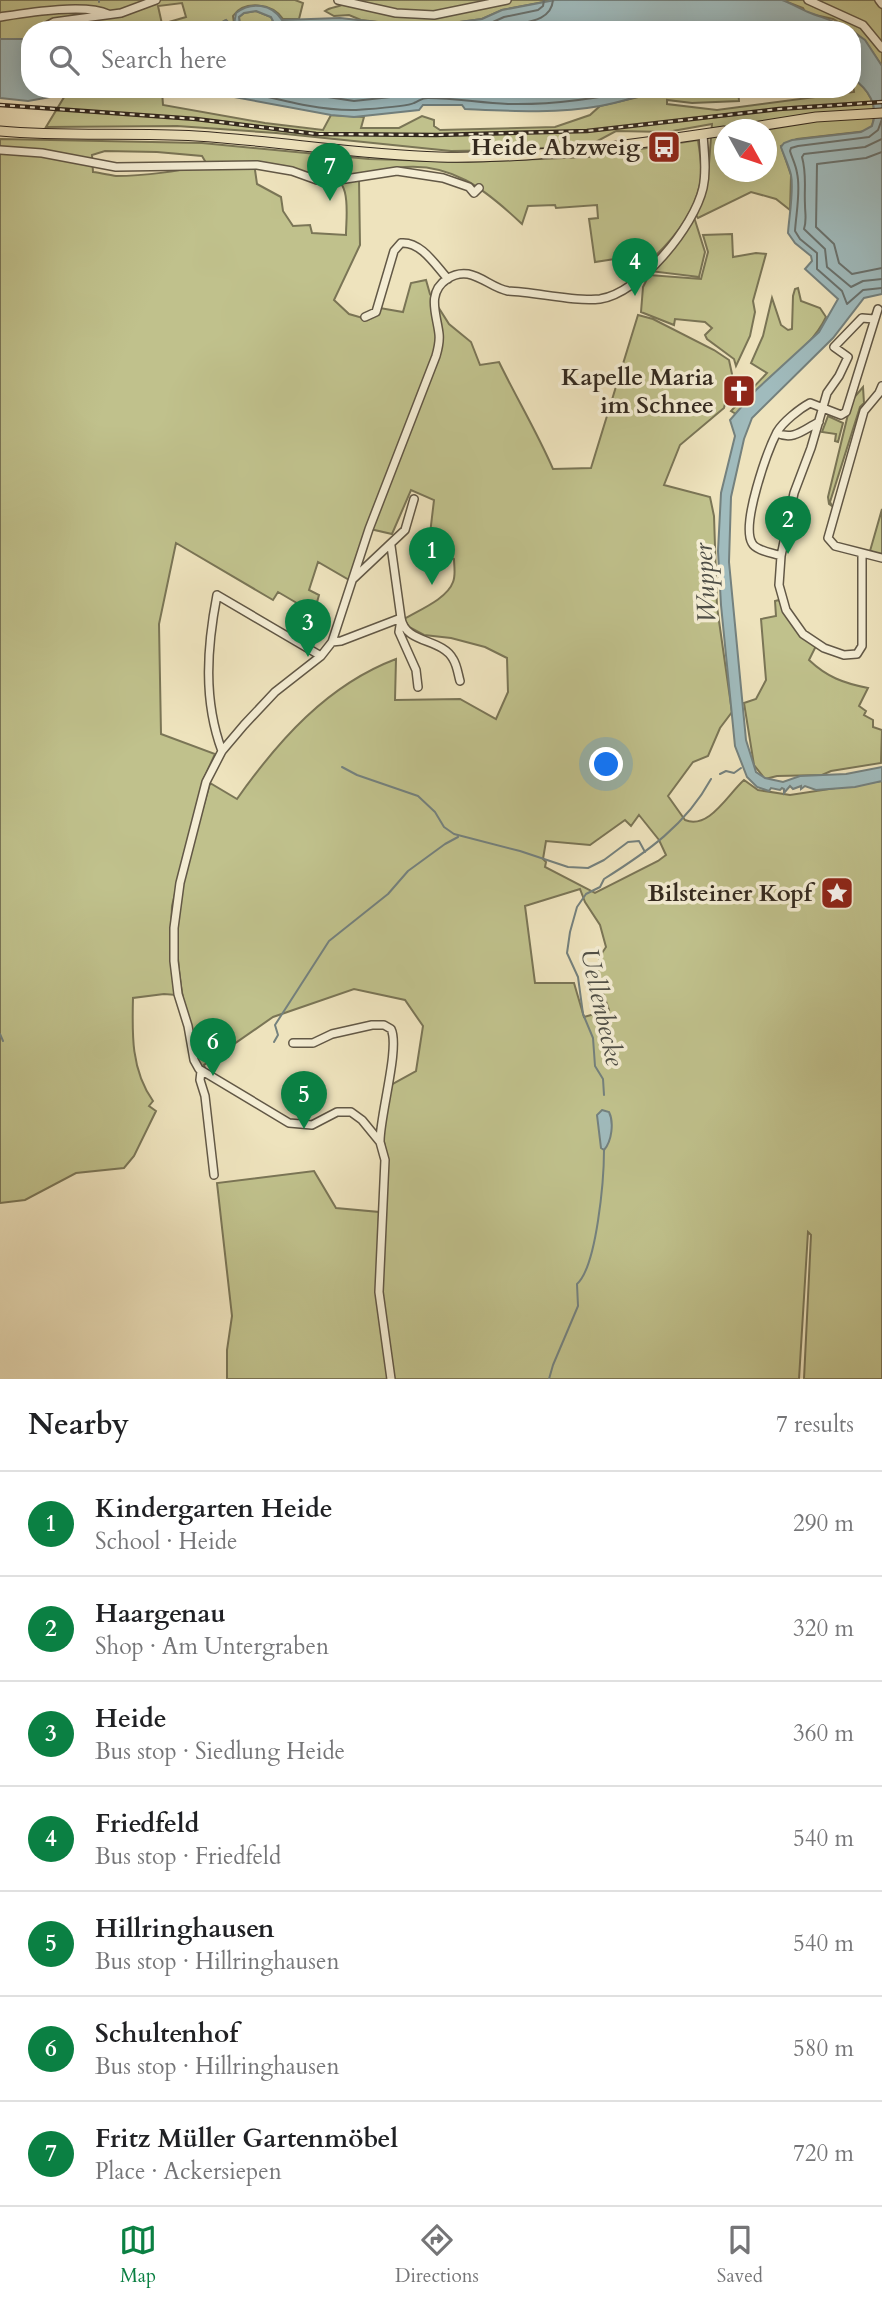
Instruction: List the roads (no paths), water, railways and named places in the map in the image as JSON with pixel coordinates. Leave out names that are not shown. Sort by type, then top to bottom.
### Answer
[{"type":"main road","points":[[777,123],[816,117],[882,113]]},
{"type":"main road","points":[[0,131],[157,134],[351,152],[443,157],[538,155],[714,132]]},
{"type":"street","points":[[59,21],[121,13],[156,0]]},
{"type":"street","points":[[338,0],[396,13],[434,15],[507,0]]},
{"type":"street","points":[[808,0],[854,21]]},
{"type":"street","points":[[0,17],[55,10],[100,10],[108,14]]},
{"type":"street","points":[[861,24],[882,48]]},
{"type":"street","points":[[380,1142],[362,1120],[351,1112],[337,1112],[309,1126],[289,1123],[201,1071],[194,1060],[188,1026],[178,994],[174,961],[174,917],[206,782],[222,751],[275,692],[321,656],[332,642],[369,529],[433,365],[439,342],[434,299],[440,286],[448,279],[465,273],[504,290],[585,299],[603,298],[621,292],[662,255],[694,212],[705,176],[703,134]]},
{"type":"street","points":[[0,150],[42,153],[116,167],[257,165],[292,171],[317,180],[339,180],[397,171],[443,178],[468,187],[474,193],[480,188]]},
{"type":"street","points":[[365,317],[376,312],[394,251],[401,243],[411,244],[422,251],[448,279]]},
{"type":"street","points":[[781,556],[756,548],[748,531],[750,508],[777,433],[807,404],[841,415],[846,412],[878,309]]},
{"type":"street","points":[[862,554],[862,646],[857,654],[849,656],[824,648],[803,634],[794,624],[782,600],[779,586],[781,556],[794,493],[822,407],[848,357],[834,347],[862,318],[874,319]]},
{"type":"street","points":[[882,386],[879,394],[864,411],[829,540],[835,546],[882,558]]},
{"type":"street","points":[[777,433],[783,436],[795,435],[819,422]]},
{"type":"street","points":[[351,581],[405,530],[414,499]]},
{"type":"street","points":[[391,546],[404,628],[411,634],[440,645],[453,656],[460,681]]},
{"type":"street","points":[[222,751],[214,724],[208,676],[216,595],[321,656]]},
{"type":"street","points":[[332,642],[401,618]]},
{"type":"street","points":[[401,618],[398,632],[416,670],[418,687]]},
{"type":"street","points":[[293,1043],[313,1043],[332,1034],[372,1025],[384,1025],[391,1029],[393,1037],[389,1083],[380,1122],[380,1142],[385,1157],[379,1292],[391,1379]]},
{"type":"street","points":[[201,1071],[200,1080],[205,1096],[214,1175]]},
{"type":"water","points":[[555,0],[782,0],[832,21],[467,21],[482,19],[502,10]]},
{"type":"water","points":[[255,6],[273,10],[282,20],[340,18],[367,21],[273,21],[271,17],[256,11],[244,13],[239,17],[239,21],[235,21],[236,13]]},
{"type":"water","points":[[861,37],[882,66],[882,294],[864,298],[833,338],[752,418],[744,439],[731,497],[729,562],[746,740],[756,772],[765,778],[783,782],[800,776],[846,774],[882,767],[882,781],[855,787],[816,790],[805,786],[793,789],[790,786],[784,793],[782,788],[771,788],[769,791],[757,787],[747,777],[735,746],[718,551],[721,493],[735,436],[730,420],[756,390],[819,332],[838,299],[805,269],[812,261],[811,256],[795,243],[788,233],[792,181],[781,147],[792,140],[861,132],[872,126],[873,105],[863,87]]},
{"type":"water","points":[[0,39],[21,39],[21,98],[45,98],[28,101],[0,98]]},
{"type":"water","points":[[239,98],[632,98],[567,110],[465,109],[462,105],[423,105],[419,110],[354,117]]},
{"type":"water","points":[[602,1110],[609,1112],[612,1126],[609,1142],[604,1150],[601,1148],[597,1115]]},
{"type":"waterway","points":[[342,767],[357,775],[418,796],[435,812],[444,827],[454,834],[568,867],[588,868],[628,842],[639,841],[645,852]]},
{"type":"waterway","name":"Uellenbecke","points":[[720,774],[726,771],[734,773],[741,768]]},
{"type":"waterway","name":"Uellenbecke","points":[[604,1095],[603,1079],[595,1066],[593,1038],[583,1014],[578,977],[567,953],[577,907],[586,894],[600,887],[604,879],[650,848],[677,824],[711,779]]},
{"type":"waterway","points":[[274,1042],[278,1035],[275,1025],[329,941],[388,894],[408,871],[458,837]]},
{"type":"waterway","points":[[0,1034],[3,1041]]},
{"type":"waterway","name":"Uellenbecke","points":[[549,1379],[578,1306],[577,1284],[590,1259],[601,1200],[604,1150]]},
{"type":"railway","points":[[0,105],[196,119],[316,134],[436,135],[587,131],[779,109],[882,102]]},
{"type":"place","name":"Heide Abzweig","points":[[664,147]]},
{"type":"place","name":"Fritz Müller Gartenmöbel","points":[[330,201]]},
{"type":"place","name":"Friedfeld","points":[[635,296]]},
{"type":"place","name":"Kapelle Maria im Schnee","points":[[739,391]]},
{"type":"place","name":"Haargenau","points":[[788,554]]},
{"type":"place","name":"Kindergarten Heide","points":[[432,585]]},
{"type":"place","name":"Heide","points":[[308,657]]},
{"type":"place","name":"Bilsteiner Kopf","points":[[837,893]]},
{"type":"place","name":"Schultenhof","points":[[213,1076]]},
{"type":"place","name":"Hillringhausen","points":[[304,1129]]},
{"type":"water label","name":"Wupper","points":[[705,583]]}]
